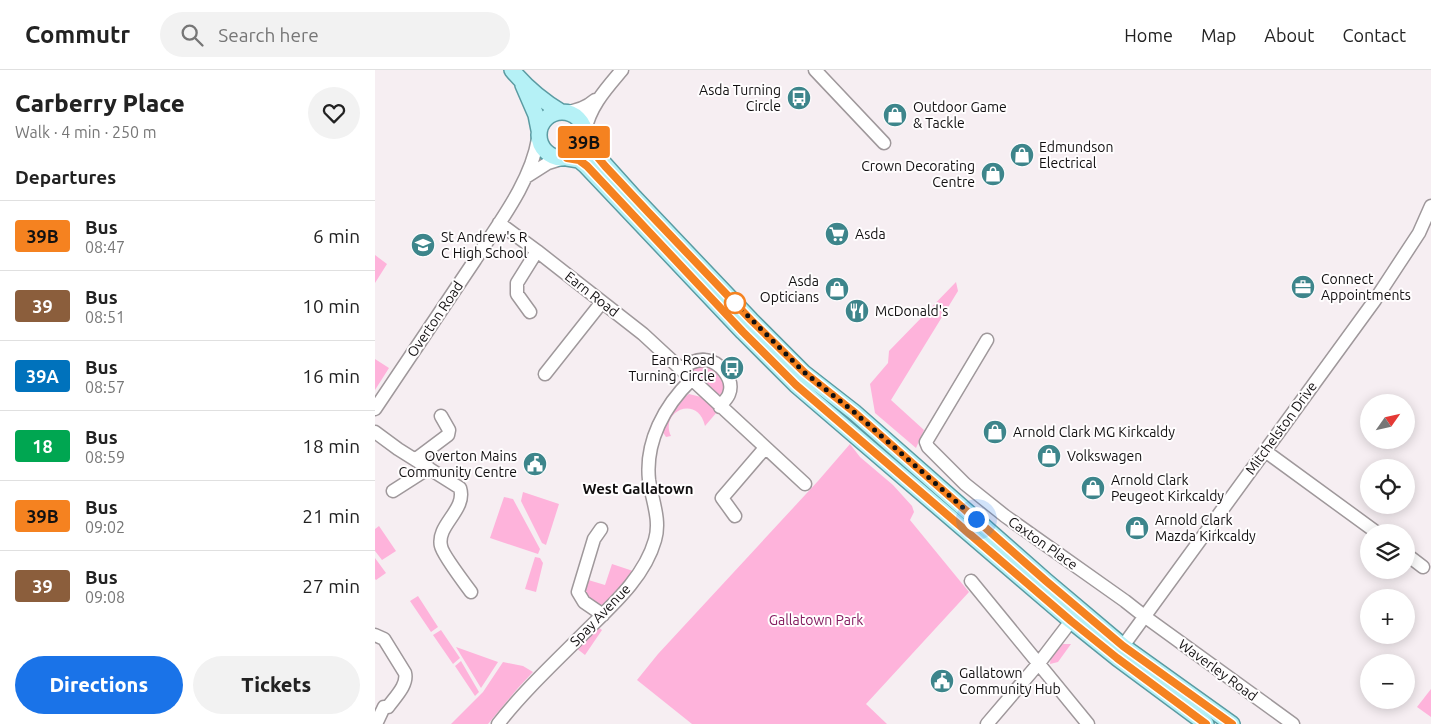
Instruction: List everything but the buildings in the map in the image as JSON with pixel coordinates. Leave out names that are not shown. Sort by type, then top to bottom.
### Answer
[{"type":"main road","points":[[516,75],[548,104],[578,119],[590,148],[605,166],[751,320],[804,372],[854,412],[1123,646],[1232,724]]},
{"type":"main road","points":[[516,75],[537,115],[539,135],[544,151],[549,155],[564,159],[579,160],[587,166],[743,332],[796,385],[1071,621],[1117,658],[1206,724]]},
{"type":"main road","points":[[539,135],[542,123],[547,117],[553,113],[563,112]]},
{"type":"main road","points":[[564,159],[579,151],[585,134]]},
{"type":"main road","points":[[1046,581],[1073,611],[1074,616],[1071,621]]},
{"type":"main road","points":[[1123,646],[1123,652],[1128,659],[1160,689]]},
{"type":"street","points":[[563,112],[576,111],[589,106],[621,70]]},
{"type":"street","points":[[815,70],[884,143]]},
{"type":"street","points":[[585,134],[587,120],[599,97]]},
{"type":"street","name":"Overton Road","points":[[375,409],[499,223],[526,177],[536,152],[539,135]]},
{"type":"street","name":"Overton Road","points":[[526,177],[548,163],[564,159]]},
{"type":"street","name":"Mitchelston Drive","points":[[1123,646],[1375,300],[1419,233],[1431,206]]},
{"type":"street","name":"Earn Road","points":[[499,223],[643,334],[805,484]]},
{"type":"street","points":[[530,312],[517,294],[517,283],[537,251]]},
{"type":"street","points":[[545,374],[602,302]]},
{"type":"street","name":"Caxton Place","points":[[987,340],[926,442],[928,447],[965,484],[1005,516],[1144,616]]},
{"type":"street","points":[[680,369],[694,361],[705,359],[715,362],[729,380],[730,386],[729,394],[720,406]]},
{"type":"street","name":"Spay Avenue","points":[[498,724],[520,696],[624,593],[644,565],[656,538],[657,517],[649,481],[649,455],[653,438],[659,423],[669,407],[691,379]]},
{"type":"street","points":[[416,459],[448,435],[449,430],[441,416]]},
{"type":"street","points":[[375,432],[399,450],[460,488],[460,498],[453,516],[442,531],[441,546],[471,592]]},
{"type":"street","points":[[735,516],[722,498],[765,448]]},
{"type":"street","points":[[1265,451],[1365,524]]},
{"type":"street","points":[[393,491],[429,468]]},
{"type":"street","points":[[601,529],[594,539],[578,592],[584,602],[603,614]]},
{"type":"street","points":[[1415,561],[1423,567]]},
{"type":"street","points":[[971,581],[1088,724]]},
{"type":"street","name":"Waverley Road","points":[[1144,616],[1293,724]]},
{"type":"street","points":[[987,724],[1071,621]]},
{"type":"street","points":[[375,635],[384,639],[405,672],[406,678],[388,707],[380,704],[376,724]]},
{"type":"green space","points":[[375,255],[387,264],[375,283]]},
{"type":"green space","points":[[956,282],[958,291],[891,400],[924,430],[916,448],[875,413],[870,384],[888,363],[889,351]]},
{"type":"green space","points":[[375,359],[389,368],[375,390]]},
{"type":"green space","points":[[693,366],[712,366],[727,385],[723,394],[717,395],[691,369]]},
{"type":"green space","points":[[689,394],[701,397],[717,412],[705,426],[701,416],[695,411],[681,410],[670,419],[671,436],[666,437],[662,431],[667,421],[677,406]]},
{"type":"green space","name":"Gallatown Park","points":[[850,444],[860,457],[893,485],[912,506],[914,512],[910,520],[969,592],[866,704],[887,724],[692,724],[637,680],[658,654]]},
{"type":"green space","points":[[523,492],[559,504],[546,545],[542,543],[521,501]]},
{"type":"green space","points":[[504,497],[513,499],[540,549],[538,554],[490,538]]},
{"type":"green space","points":[[379,526],[396,551],[382,560],[375,551],[375,529]]},
{"type":"green space","points":[[535,557],[540,558],[543,563],[536,592],[525,589]]},
{"type":"green space","points":[[375,558],[386,573],[376,580],[375,579]]},
{"type":"green space","points":[[612,564],[633,571],[629,578],[601,607],[583,594],[585,579],[605,585]]},
{"type":"green space","points":[[418,596],[438,627],[431,632],[410,601]]},
{"type":"green space","points":[[598,627],[602,630],[585,655],[576,648]]},
{"type":"green space","points":[[441,630],[460,658],[453,664],[433,635]]},
{"type":"green space","points":[[1063,644],[1071,644],[1058,662],[1050,664],[1051,655]]},
{"type":"green space","points":[[456,647],[498,662],[481,688]]},
{"type":"green space","points":[[461,661],[479,692],[475,696],[455,666]]},
{"type":"green space","points":[[503,662],[523,666],[533,672],[488,724],[451,724],[483,692]]},
{"type":"green space","points":[[1431,689],[1431,717],[1417,707]]},
{"type":"bus line","name":"39B","points":[[1206,724],[1117,658],[1071,621],[796,385],[743,332],[587,166],[579,160],[567,158],[579,151],[585,137],[590,148],[605,166],[751,320],[804,372],[854,412],[1123,646],[1232,724]]},
{"type":"place","name":"Asda Turning Circle","points":[[799,98]]},
{"type":"place","name":"Outdoor Game & Tackle","points":[[895,115]]},
{"type":"place","name":"Edmundson Electrical","points":[[1022,155]]},
{"type":"place","name":"Crown Decorating Centre","points":[[993,174]]},
{"type":"place","name":"Asda","points":[[837,234]]},
{"type":"place","name":"St Andrew's R C High School","points":[[423,245]]},
{"type":"place","name":"Connect Appointments","points":[[1303,287]]},
{"type":"place","name":"Asda Opticians","points":[[837,289]]},
{"type":"place","name":"McDonald's","points":[[857,311]]},
{"type":"place","name":"Earn Road Turning Circle","points":[[732,368]]},
{"type":"place","name":"Arnold Clark MG Kirkcaldy","points":[[995,432]]},
{"type":"place","name":"Volkswagen","points":[[1049,456]]},
{"type":"place","name":"Overton Mains Community Centre","points":[[535,464]]},
{"type":"place","name":"Arnold Clark Peugeot Kirkcaldy","points":[[1093,488]]},
{"type":"place","name":"Arnold Clark Mazda Kirkcaldy","points":[[1137,528]]},
{"type":"place","name":"Gallatown Community Hub","points":[[942,681]]},
{"type":"district","name":"West Gallatown","points":[[638,488]]},
{"type":"route","points":[[735,303],[804,372],[854,412],[976,519]]}]
